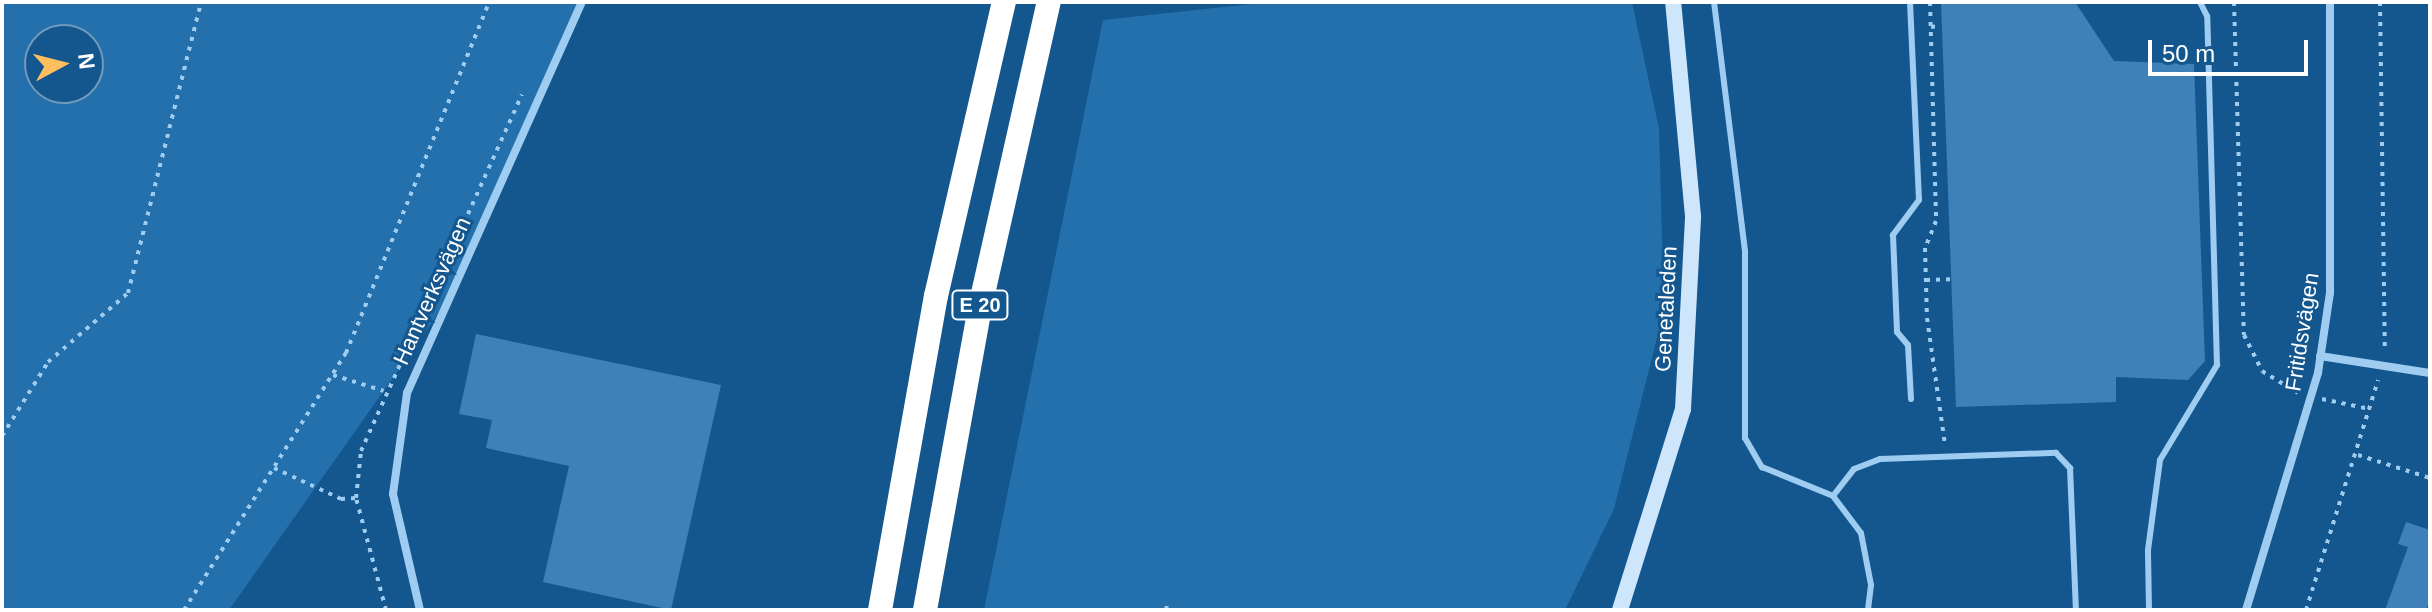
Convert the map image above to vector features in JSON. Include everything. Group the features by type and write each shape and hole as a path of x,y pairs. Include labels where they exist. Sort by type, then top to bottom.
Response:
{"highway":[{"name":"E 20","path":"880,610 936,296 1004,2"},
{"name":"E 20","path":"925,610 980,307 1049,2"}],"main road":[{"name":"Genetaleden","path":"1620,610 1683,409 1693,216 1673,2"}],"street":[{"name":"Hantverksvägen","path":"420,610 393,494 407,393 582,2"},
{"name":"Fritidsvägen","path":"2246,610 2311,396 2330,293 2330,2"},
{"path":"2320,356 2430,373"}],"lane":[{"path":"1714,2 1745,251 1745,438 1762,467 1833,496 1861,533 1871,585 1868,610"},
{"path":"1910,2 1919,200 1893,235 1897,332 1908,345 1911,399"},
{"path":"2149,610 2148,550 2160,460 2217,365 2207,16 2200,2"},
{"path":"1833,496 1854,469 1880,459 2056,453 2070,468 2076,610"}],"path":[{"path":"2,436 48,362 128,293 201,2"},
{"path":"184,610 333,375 489,2"},
{"path":"1930,2 1936,221 1925,248 1926,280 1946,456"},
{"path":"2234,2 2244,335 2262,371 2284,390 2370,409"},
{"path":"2306,610 2358,455 2388,340 2380,2"},
{"path":"1931,27 1941,26"},
{"path":"1926,280 1951,279"},
{"path":"333,375 384,391"},
{"path":"2358,455 2430,478"},
{"path":"274,468 341,499 356,498"}],"shaded area":[{"path":"2,2 582,2 445,304 229,610 2,610"},
{"path":"1270,2 1632,2 1659,129 1664,310 1614,509 1565,610 984,610 1103,20"}],"building":[{"path":"1941,2 2075,2 2114,61 2194,64 2205,361 2188,380 2116,377 2116,402 1956,407"},
{"path":"476,334 721,385 671,610 543,582 569,466 486,448 492,420 459,414"},
{"path":"2406,522 2430,530 2430,599 2426,610 2385,610 2408,547 2398,544"}]}
